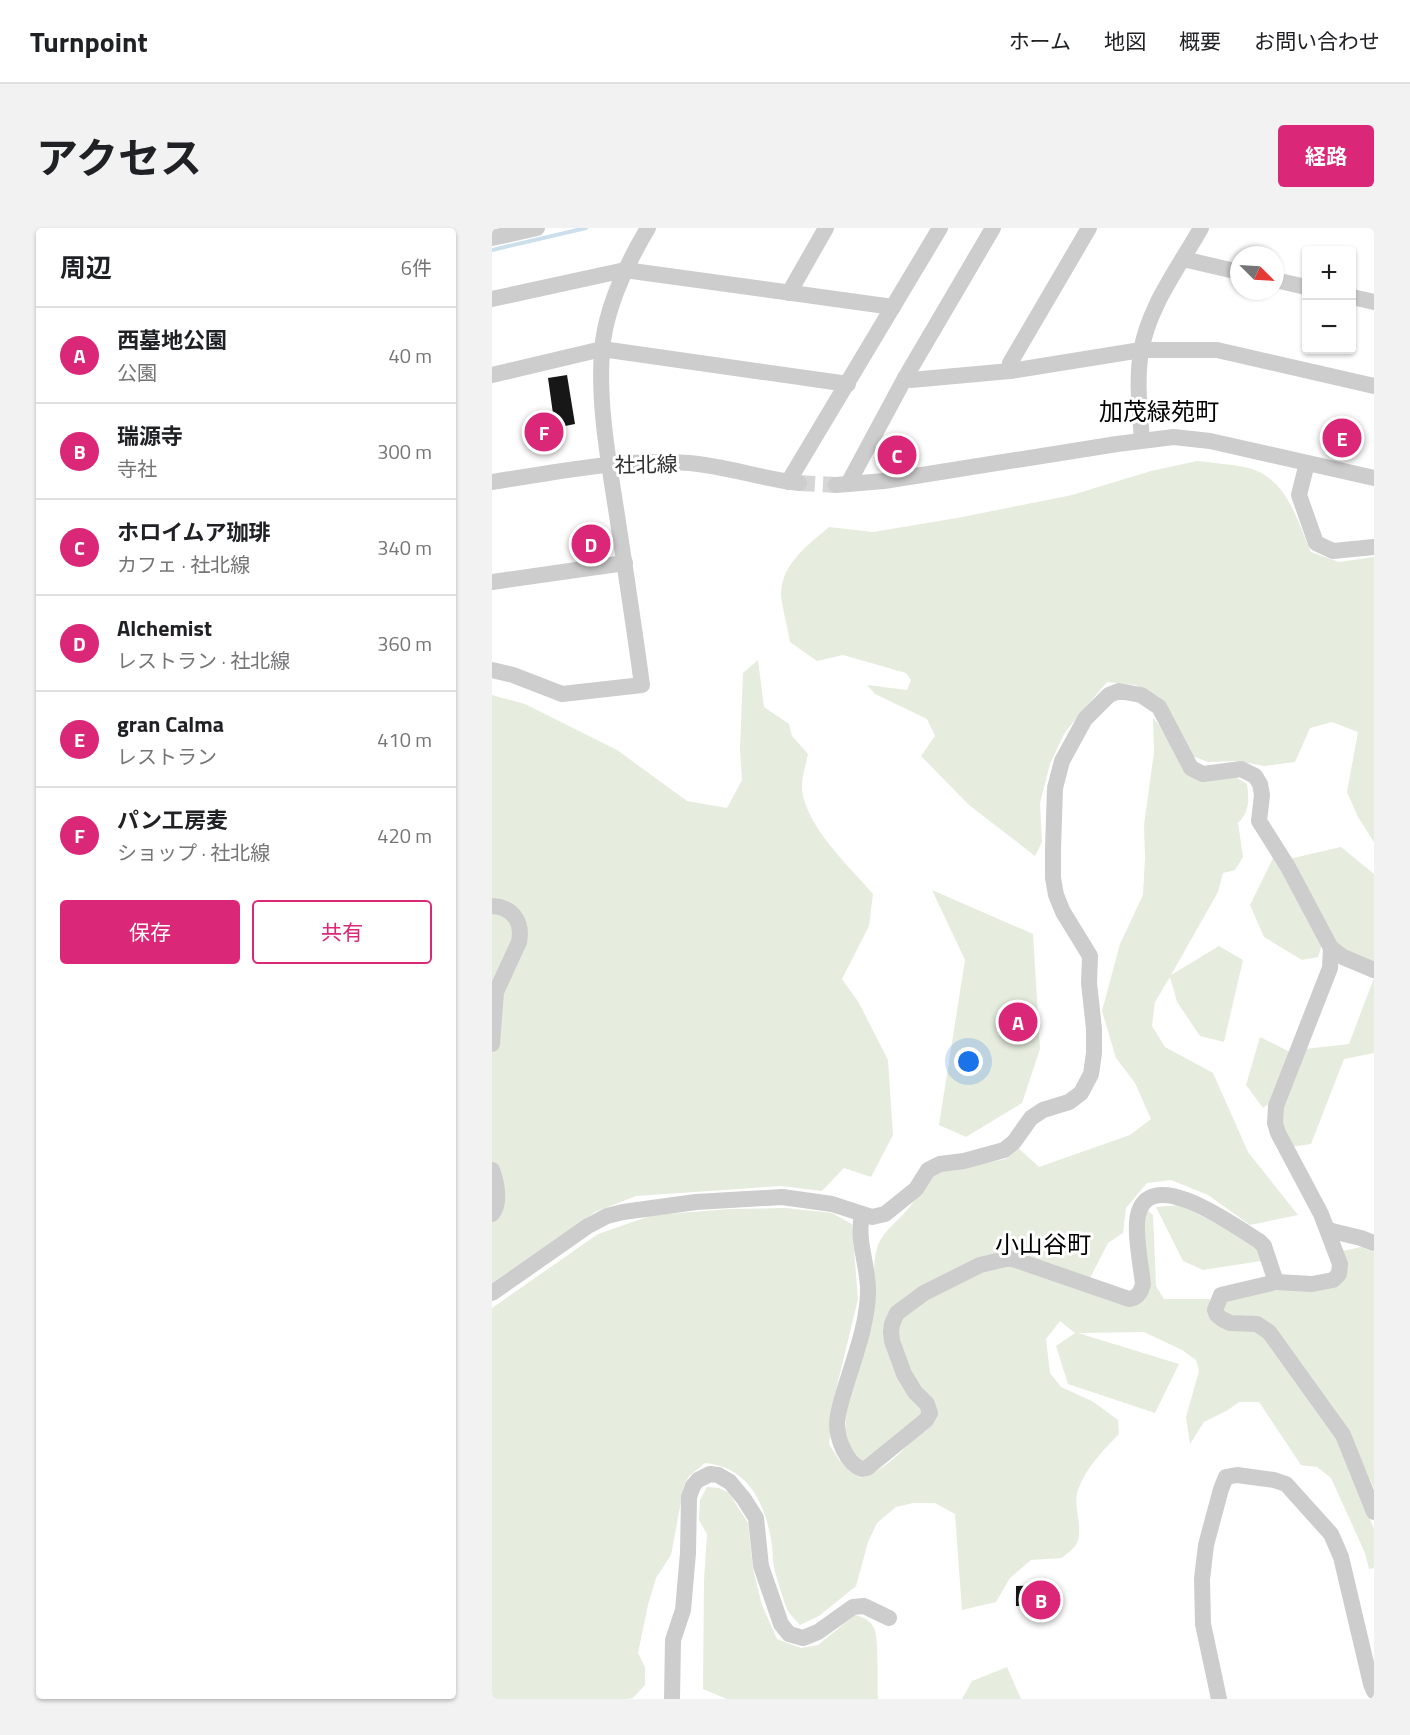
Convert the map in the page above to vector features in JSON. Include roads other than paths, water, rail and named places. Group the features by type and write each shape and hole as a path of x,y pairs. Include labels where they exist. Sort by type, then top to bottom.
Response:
{"street":[{"path":"500,234 537,228"},
{"path":"492,670 513,675 562,694 642,685 601,395 602,349 615,296 625,270 648,228"},
{"path":"789,292 826,228"},
{"path":"492,375 602,349 848,384 940,228"},
{"path":"993,228 842,485 884,481 1142,440 1174,437 1210,441 1374,478"},
{"path":"1010,371 1010,363 1089,228"},
{"path":"1142,440 1138,380 1141,350 1151,318 1201,228"},
{"path":"1183,259 1230,270"},
{"path":"492,299 625,270 893,307"},
{"path":"1284,282 1302,286"},
{"path":"1356,298 1374,302"},
{"path":"905,378 911,380 1010,371 1141,350 1217,350 1374,386"},
{"name":"社北線","path":"492,482 642,461 692,463 793,482 848,384"},
{"path":"1307,463 1299,495 1316,543 1333,550 1374,547"},
{"path":"492,582 625,563"},
{"path":"492,1293 588,1226 607,1216 623,1212 696,1202 782,1197 832,1204 872,1217 885,1214 916,1189 928,1170 940,1164 964,1161 1004,1150 1014,1142 1031,1118 1043,1110 1069,1102 1081,1093 1092,1074 1094,1029 1089,983 1090,956 1063,912 1056,895 1053,878 1055,788 1062,761 1085,719 1109,695 1119,691 1133,692 1159,707 1191,768 1203,774 1241,769 1255,776 1260,784 1262,795 1259,821 1288,867 1330,948 1330,968 1276,1106 1275,1123 1328,1230 1341,1264 1339,1274 1333,1280 1312,1284 1275,1282 1221,1295 1215,1305 1217,1315 1230,1323 1257,1324 1269,1332 1344,1435 1374,1512"},
{"path":"492,906 508,910 516,917 521,933 496,992 492,1044"},
{"path":"1330,948 1374,970"},
{"path":"492,1170 498,1192 496,1208 492,1214"},
{"path":"862,1215 861,1232 868,1292 866,1315 842,1397 837,1424 840,1443 852,1463 862,1469 867,1468 926,1420 930,1413 927,1404 915,1392 904,1374 891,1332 894,1318 897,1313 924,1293 980,1265 1010,1258 1129,1299 1133,1298 1139,1294 1143,1284 1138,1214 1144,1202 1150,1197 1166,1194 1176,1195 1192,1202 1259,1241 1264,1246 1275,1282"},
{"path":"1328,1230 1374,1243"},
{"path":"672,1699 673,1640 682,1610 688,1553 689,1497 698,1480 710,1474 718,1475 730,1482 756,1518 761,1566 781,1624 789,1634 803,1638 818,1632 853,1607 864,1606 889,1618"},
{"path":"1219,1699 1203,1624 1203,1562 1221,1489 1226,1477 1237,1475 1286,1484 1331,1534 1341,1557 1374,1691"}],"waterway":[{"path":"492,250 586,228"}],"tunnel":[{"path":"799,483 836,485"}],"place":[{"name":"パン工房麦","path":"544,432"},
{"name":"gran Calma","path":"1342,438"},
{"name":"ホロイムア珈琲","path":"897,455"},
{"name":"Alchemist","path":"591,544"},
{"name":"西墓地公園","path":"1018,1022"},
{"name":"瑞源寺","path":"1041,1600"}],"district":[{"name":"加茂緑苑町","path":"1159,411"},
{"name":"小山谷町","path":"1043,1244"}]}
